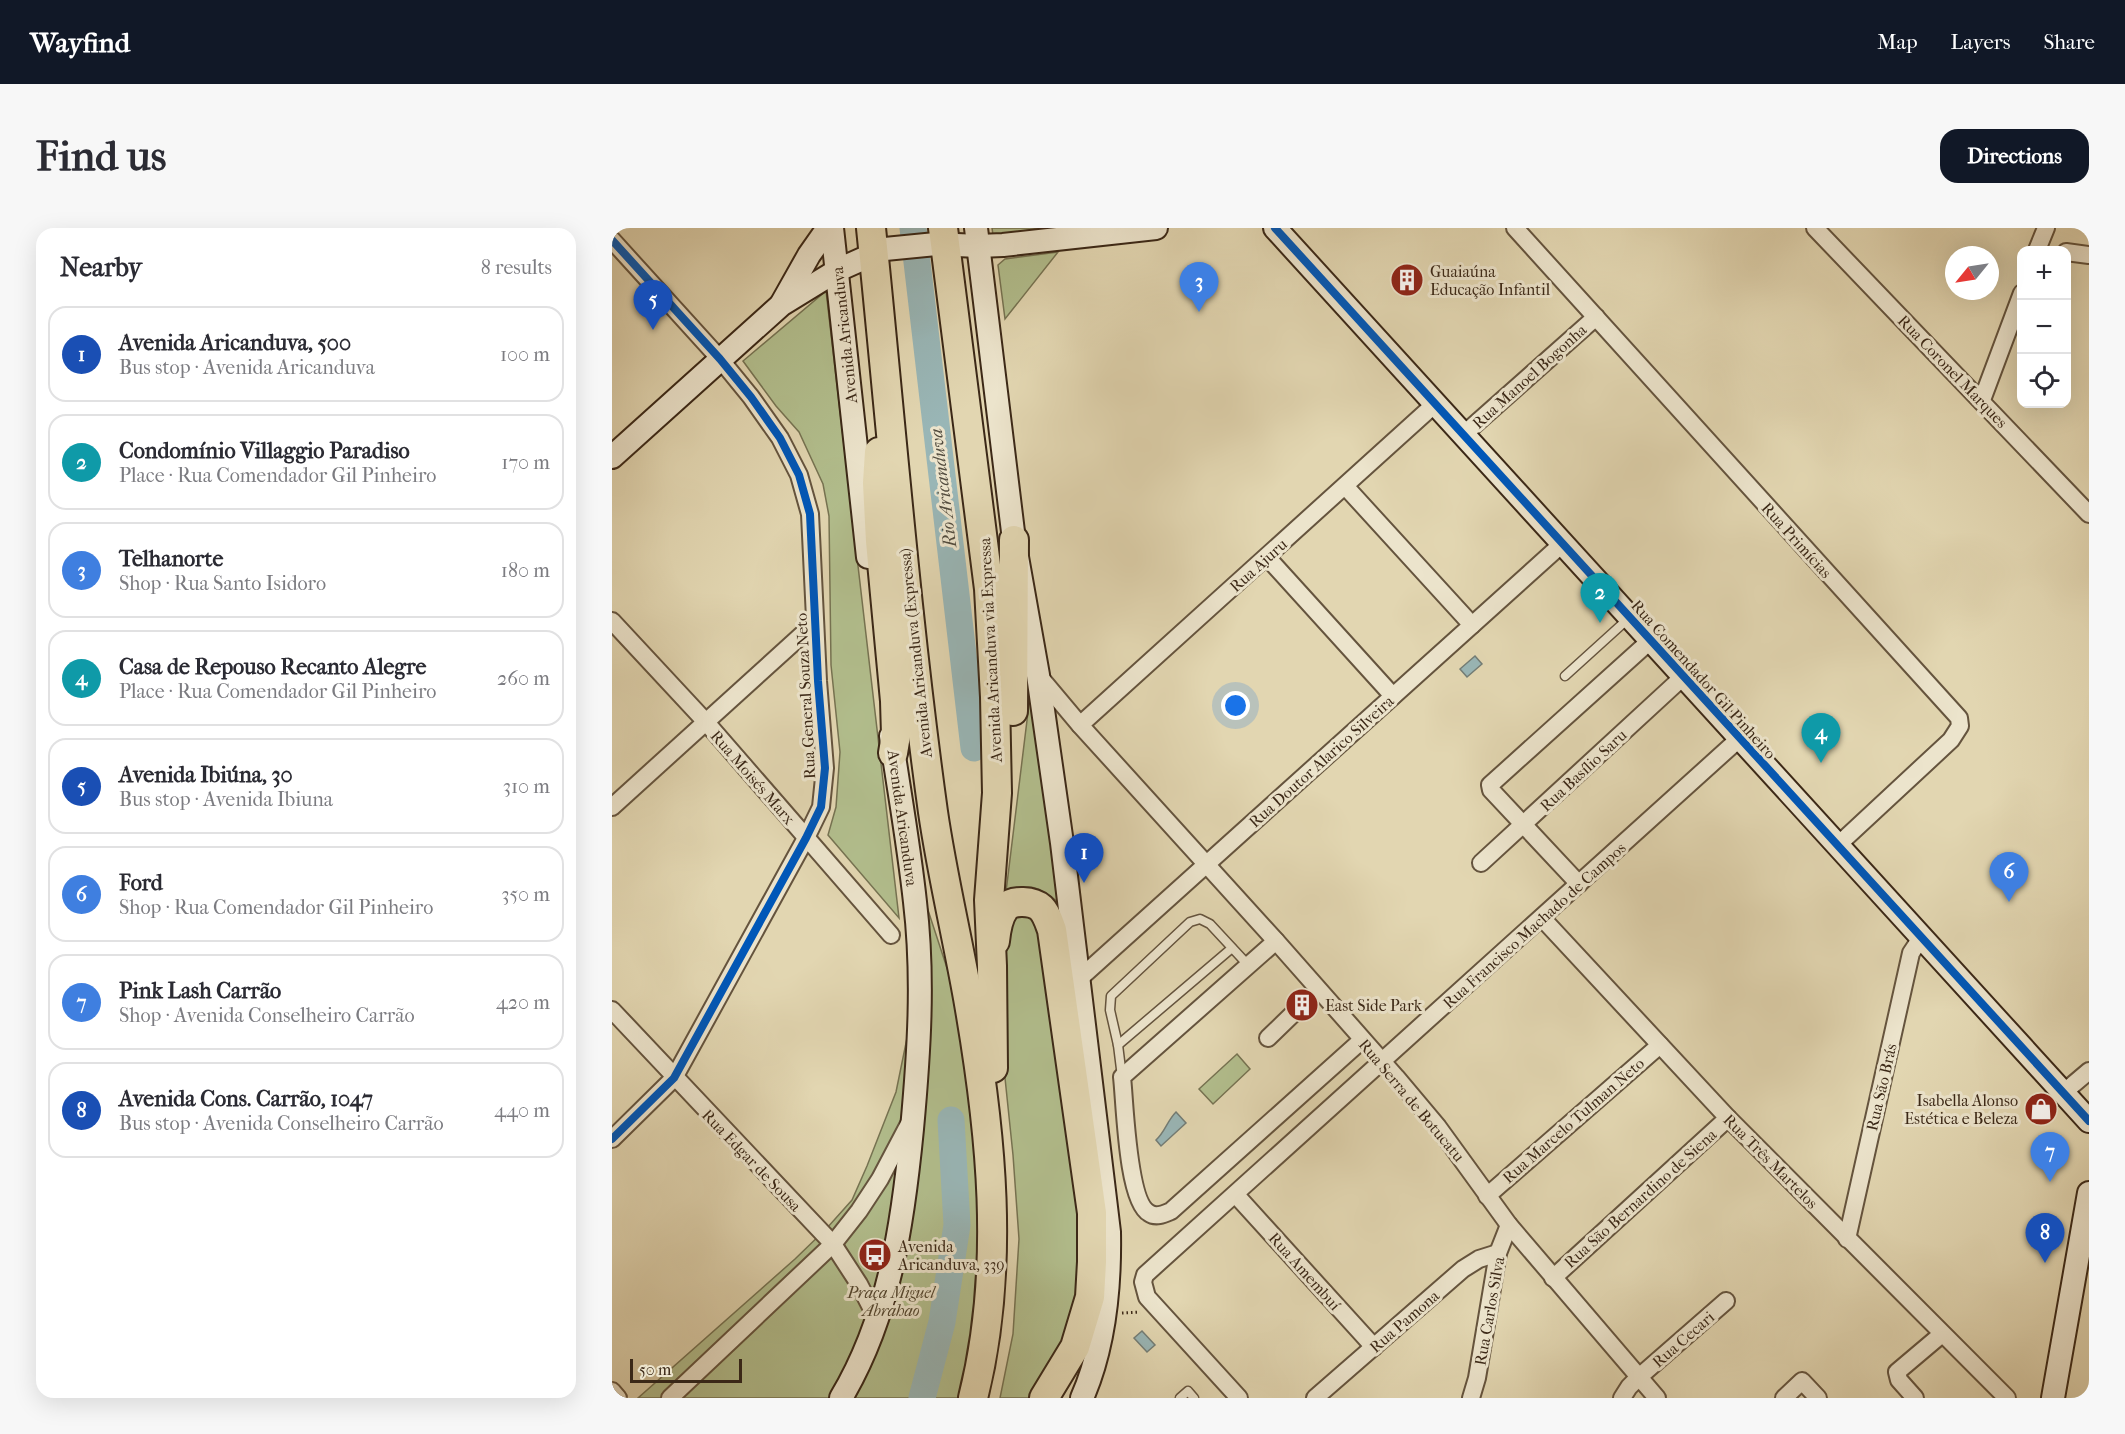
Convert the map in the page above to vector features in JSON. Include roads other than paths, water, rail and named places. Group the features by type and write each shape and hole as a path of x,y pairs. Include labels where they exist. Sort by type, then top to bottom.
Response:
{"highway":[{"name":"Avenida Aricanduva via Expressa","path":"941,239 983,530 989,589 997,781 989,900 992,966 987,1074"},
{"name":"Avenida Aricanduva (Expressa)","path":"877,243 889,406 933,810 987,1074"},
{"path":"889,406 878,456 877,483 895,701 896,735 893,753"},
{"path":"994,849 1009,784 1013,739 1014,540"},
{"path":"992,966 996,930 1005,909 1013,902 1025,902 1039,906 1047,916 1052,930 1092,1213 1090,1297 1075,1347 1044,1398"},
{"path":"973,1398 982,1362 994,1229 987,1074"},
{"path":"987,1074 1002,1147 1006,1229 1000,1337 987,1398"}],"main road":[{"name":"Avenida Aricanduva","path":"830,228 838,270 875,624 915,903 921,987 920,1041 905,1201 894,1263 877,1319 855,1374 841,1398"},
{"path":"782,305 814,248 830,228"},
{"path":"612,457 782,305 877,243 1156,228"},
{"name":"Rua Comendador Gil Pinheiro","path":"1275,228 2089,1121"},
{"path":"977,237 1014,540 1038,675 1079,979 1109,1232 1110,1267 1106,1298 1087,1392"},
{"path":"2053,1398 2089,1192"}],"street":[{"name":"Rua Primícias","path":"1515,228 1959,718 1960,726 1957,734 1838,845"},
{"name":"Rua Coronel Marques","path":"1815,228 2089,514"},
{"path":"2039,246 2046,228"},
{"name":"Rua General Souza Neto","path":"612,240 720,359 751,397 780,438 799,475 810,514 825,768 821,807 806,838 674,1078 612,1139"},
{"path":"2071,253 2089,255"},
{"path":"1982,400 2019,300"},
{"name":"Rua Manoel Bogonha","path":"1463,435 1596,317"},
{"name":"Rua Ajuru","path":"1080,725 1435,404"},
{"path":"1345,486 1472,625"},
{"name":"Rua Doutor Alarico Silveira","path":"1079,979 1562,544"},
{"path":"1267,557 1393,696"},
{"name":"Rua Moisés Marx","path":"612,621 705,721 891,935"},
{"path":"612,807 815,623"},
{"path":"1579,884 1491,790 1490,786 1651,640"},
{"name":"Rua Serra de Botucatu","path":"1038,675 1080,725 1276,941 1438,1127 1509,1225 1657,1398"},
{"name":"Rua Basílio Saru","path":"1481,863 1684,676"},
{"name":"Rua Francisco Machado de Campos","path":"1239,1398 1147,1297 1143,1282 1145,1275 1740,738"},
{"name":"Rua Três Martelos","path":"1542,918 1728,1118 2007,1398"},
{"name":"Rua São Brás","path":"1847,1239 1911,953 1921,938"},
{"path":"1276,941 1122,1077 1130,1170 1141,1206 1149,1214 1161,1216 1171,1211 1362,1040"},
{"path":"1268,1038 1319,990"},
{"name":"Rua Edgar de Sousa","path":"612,1010 833,1244 859,1284 877,1319"},
{"name":"Rua Marcelo Tulman Neto","path":"1486,1196 1660,1045"},
{"path":"2063,1094 2089,1071"},
{"path":"670,1398 833,1244 880,1179 913,1116"},
{"name":"Rua São Bernardino de Siena","path":"1553,1278 1728,1118"},
{"name":"Rua Amembuí","path":"1236,1195 1374,1347"},
{"name":"Rua Carlos Silva","path":"1471,1398 1477,1378 1498,1253 1509,1225"},
{"name":"Rua Pamona","path":"1315,1398 1463,1269 1479,1259 1498,1253"},
{"name":"Rua Cecari","path":"1622,1398 1629,1387 1726,1301"},
{"path":"1916,1398 1899,1380 1897,1372 1942,1334"},
{"path":"1784,1398 1802,1381 1818,1398"},
{"path":"612,1391 618,1398"}],"lane":[{"path":"1565,676 1630,617"},
{"path":"1122,1077 1110,1010 1111,996 1190,922 1200,919 1210,924 1249,966"},
{"path":"1118,1045 1232,948"},
{"path":"1180,1398 1188,1391 1194,1398"}],"water":[{"path":"1475,656 1482,664 1467,677 1460,669"},
{"path":"1176,1112 1186,1123 1161,1146 1156,1140"},
{"path":"1142,1331 1155,1345 1147,1352 1134,1338"}],"waterway":[{"name":"Rio Aricanduva","path":"913,228 974,748"},
{"name":"Rio Aricanduva","path":"922,1398 942,1322 957,1225 951,1120"}],"place":[{"name":"Guaiaúna Educação Infantil","path":"1407,280"},
{"name":"Telhanorte","path":"1199,312"},
{"name":"Avenida Ibiúna, 30","path":"653,330"},
{"name":"Condomínio Villaggio Paradiso","path":"1600,623"},
{"name":"Casa de Repouso Recanto Alegre","path":"1821,763"},
{"name":"Avenida Aricanduva, 500","path":"1084,883"},
{"name":"Ford","path":"2009,902"},
{"name":"East Side Park","path":"1302,1005"},
{"name":"Isabella Alonso Estética e Beleza","path":"2041,1109"},
{"name":"Pink Lash Carrão","path":"2050,1182"},
{"name":"Avenida Aricanduva, 339","path":"875,1255"},
{"name":"Avenida Cons. Carrão, 1047","path":"2045,1263"}],"park label":[{"name":"Praça Miguel Abrahao","path":"891,1301"}]}
